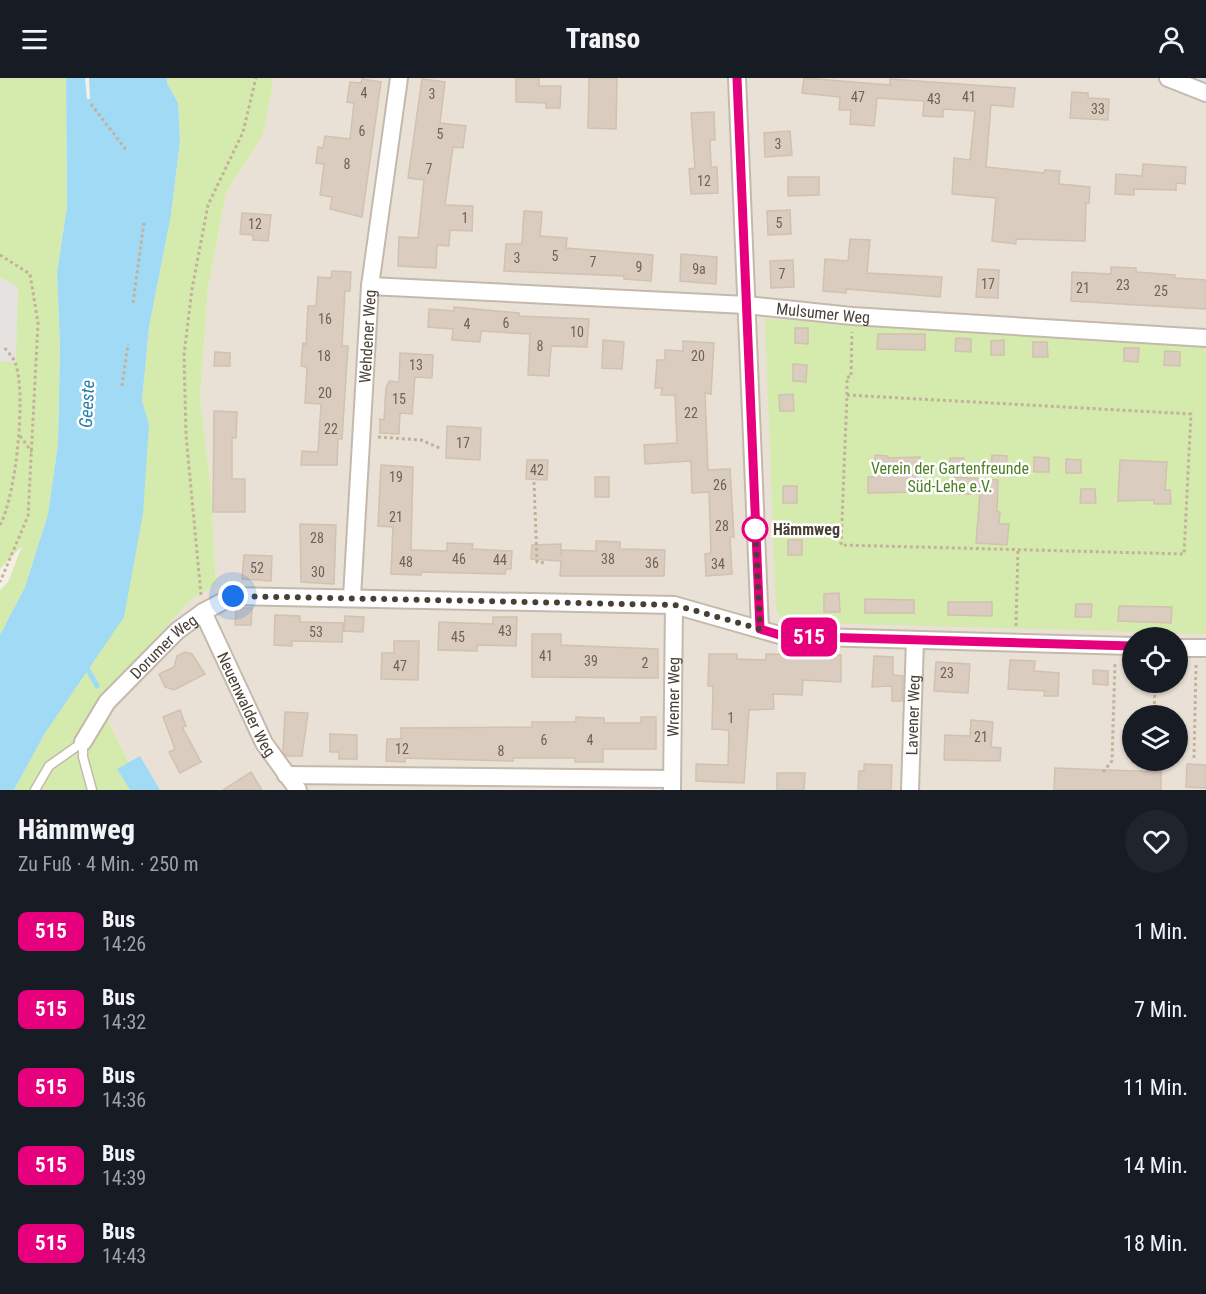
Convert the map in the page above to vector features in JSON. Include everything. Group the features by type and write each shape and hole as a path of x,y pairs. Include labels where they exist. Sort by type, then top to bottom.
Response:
{"street":[{"name":"Wehdener Weg","path":"352,597 369,286 399,78"},
{"path":"736,78 760,629"},
{"path":"1168,78 1206,93"},
{"name":"Mulsumer Weg","path":"369,286 746,305 852,316 1206,338"},
{"name":"Dorumer Weg","path":"83,742 106,702 177,632 203,612 233,596 675,605 783,636 1122,646"},
{"name":"Wremer Weg","path":"672,784 675,605"},
{"name":"Neuenwalder Weg","path":"203,612 264,743 298,790"},
{"name":"Lavener Weg","path":"910,790 915,640"},
{"path":"286,775 672,784"}],"lane":[{"path":"35,790 49,766 83,742"},
{"path":"83,742 83,757 92,790"}],"path":[{"path":"203,612 186,435 184,355 192,290 208,205 243,132 256,78"},
{"path":"91,104 127,151"},
{"path":"134,303 144,222"},
{"path":"0,255 30,274 38,323 28,516 0,582"},
{"path":"847,395 1191,414 1184,554 841,545 847,395 848,377 851,377 852,316"},
{"path":"122,386 128,344"},
{"path":"0,525 7,512 19,434 16,363 3,346"},
{"path":"377,429 378,438 421,440 442,449"},
{"path":"19,434 32,453"},
{"path":"534,482 537,562 546,563"},
{"path":"1016,643 1018,548"},
{"path":"1103,772 1112,761 1115,646"},
{"path":"1194,758 1201,648"}],"shaded area":[{"path":"274,78 1206,78 1206,790 160,790 140,757 129,763 98,701 191,600 216,584 211,488 200,397 208,289 226,193 263,135"},
{"path":"0,277 18,287 16,363 0,361"}],"green space":[{"path":"0,78 66,78 67,207 57,272 60,348 58,444 48,514 25,587 0,635 0,590 8,582 22,546 0,569"},
{"path":"167,78 274,78 263,135 226,193 208,289 200,397 211,488 216,584 191,600 98,701 129,763 117,769 130,790 14,790 45,733 149,424 142,401 149,327 171,215 180,141 178,103 167,83"},
{"name":"Verein der Gartenfreunde Süd-Lehe e.V.","path":"765,319 1206,341 1206,634 1188,633 1188,627 1122,627 1122,632 786,622 779,616 776,609"}],"water":[{"name":"Geeste","path":"66,78 85,78 87,99 90,99 89,78 167,78 167,83 178,103 180,141 171,215 149,327 142,401 149,424 143,514 124,617 45,733 14,790 0,790 0,635 25,587 48,514 58,444 60,348 57,272 67,207"},
{"path":"140,756 160,790 130,790 117,769"}],"building":[{"path":"516,78 539,78 539,86 561,86 560,108 546,108 546,103 516,102"},
{"path":"589,78 617,78 616,129 588,128"},
{"path":"804,78 890,85 890,79 1015,88 1013,107 991,105 986,167 1044,173 1045,170 1060,171 1059,184 1090,187 1089,203 1086,203 1085,241 1016,239 1016,244 992,241 996,198 952,194 954,158 970,160 975,111 943,109 943,117 923,116 924,101 877,98 874,126 850,124 851,110 839,110 840,97 802,93"},
{"path":"362,79 381,82 362,217 330,209 332,197 320,195 324,164 316,163 318,147 323,148 325,136 350,139 354,103 347,102 350,82 361,83"},
{"path":"422,79 445,82 440,123 466,126 463,148 453,147 445,205 473,206 472,231 450,230 449,246 437,245 436,268 398,266 399,237 418,238 424,180 408,178"},
{"path":"1072,92 1088,93 1088,98 1109,99 1108,120 1070,118"},
{"path":"714,112 715,140 710,140 711,167 717,167 718,193 691,194 689,169 695,168 691,113"},
{"path":"790,131 792,155 765,157 764,133"},
{"path":"1143,164 1186,167 1185,184 1176,183 1176,190 1134,189 1134,195 1115,194 1116,174 1142,176"},
{"path":"788,177 819,177 819,195 788,196"},
{"path":"790,210 791,234 768,235 767,211"},
{"path":"524,211 542,212 540,236 567,238 566,248 653,255 651,281 624,279 624,276 504,271 506,244 522,244"},
{"path":"242,213 271,215 268,241 253,240 253,235 240,234"},
{"path":"850,239 870,240 867,273 942,277 940,297 846,289 846,293 823,291 825,259 848,261"},
{"path":"681,254 717,257 716,284 680,281"},
{"path":"793,260 794,287 771,288 770,261"},
{"path":"1111,267 1136,268 1136,272 1206,280 1206,309 1071,301 1072,272 1111,274"},
{"path":"978,269 999,270 998,298 976,297"},
{"path":"332,271 351,272 350,291 345,291 342,346 348,346 342,439 338,439 337,465 301,465 302,451 318,452 321,404 305,403 307,367 301,366 303,343 306,344 308,306 316,306 318,277 331,278"},
{"path":"454,307 519,313 519,316 589,319 587,347 551,346 549,376 528,375 530,334 481,331 480,342 452,340 453,329 428,327 429,309 454,311"},
{"path":"795,328 808,328 808,344 795,343"},
{"path":"878,334 925,334 925,350 877,349"},
{"path":"956,338 971,339 971,352 955,351"},
{"path":"603,340 624,342 622,369 602,368"},
{"path":"1004,340 1004,355 991,355 991,341"},
{"path":"683,341 714,343 711,394 705,393 708,470 730,469 734,537 730,537 732,574 706,576 705,554 711,553 709,492 692,493 691,461 645,464 644,445 677,443 675,395 661,395 662,388 655,388 657,360 665,360 665,350 683,351"},
{"path":"1033,342 1047,342 1048,357 1033,357"},
{"path":"1124,348 1139,348 1138,362 1124,361"},
{"path":"1165,351 1180,352 1180,366 1164,365"},
{"path":"215,352 230,353 230,366 214,366"},
{"path":"400,353 433,355 432,378 415,377 412,414 400,413 399,434 380,433 380,419 384,420 386,388 389,381 399,382"},
{"path":"793,364 807,365 806,382 793,381"},
{"path":"793,394 794,411 780,411 779,395"},
{"path":"214,411 237,412 236,438 232,438 232,479 245,479 245,512 213,512"},
{"path":"447,426 481,428 480,460 446,458"},
{"path":"875,455 888,456 888,458 920,457 921,492 868,493 868,477 874,477"},
{"path":"992,455 1007,456 1006,470 991,469"},
{"path":"1034,457 1049,458 1049,472 1034,472"},
{"path":"950,458 964,458 963,471 950,471"},
{"path":"1066,459 1081,460 1081,473 1066,473"},
{"path":"527,460 548,460 547,480 526,479"},
{"path":"1120,460 1167,462 1165,490 1170,490 1171,504 1154,504 1154,500 1118,501"},
{"path":"381,465 413,467 411,550 447,551 447,543 473,544 472,549 512,551 511,569 506,569 505,574 421,572 421,575 391,574 393,527 378,526"},
{"path":"595,477 609,477 609,497 595,497"},
{"path":"954,477 998,480 997,512 1000,512 999,524 1009,524 1007,545 976,543 980,494 954,494"},
{"path":"783,486 797,486 797,503 783,503"},
{"path":"1081,489 1095,489 1096,503 1080,503"},
{"path":"300,524 336,525 334,584 301,582"},
{"path":"788,540 802,540 802,555 788,555"},
{"path":"596,541 620,542 620,549 665,550 664,576 560,576 561,561 531,559 532,545 561,544 561,550 596,551"},
{"path":"244,555 272,556 271,581 242,579"},
{"path":"839,593 840,612 824,612 824,594"},
{"path":"865,599 914,600 914,613 865,613"},
{"path":"948,602 992,602 992,616 948,615"},
{"path":"1076,604 1092,604 1091,617 1075,617"},
{"path":"1119,606 1172,607 1171,623 1118,621"},
{"path":"236,608 252,608 251,625 235,625"},
{"path":"275,615 300,616 300,622 343,623 342,642 292,641 292,646 274,645"},
{"path":"345,616 364,617 363,632 344,631"},
{"path":"493,617 517,617 516,646 477,645 477,651 438,650 439,622 493,624"},
{"path":"532,634 561,634 561,645 658,649 658,678 532,677"},
{"path":"394,641 419,641 418,680 381,679 382,653 394,653"},
{"path":"185,652 192,654 205,674 174,690 165,687 159,674 174,667 177,656"},
{"path":"709,654 737,654 737,659 766,660 766,654 841,655 841,682 803,680 802,695 773,694 774,709 749,710 744,783 696,781 696,764 728,765 728,730 712,729 713,686 708,686"},
{"path":"874,656 893,657 893,675 903,676 902,701 892,701 892,686 872,687"},
{"path":"1010,660 1035,661 1034,671 1059,673 1058,696 1044,696 1045,691 1008,689"},
{"path":"936,662 970,664 968,693 934,691"},
{"path":"1093,670 1108,671 1108,685 1093,684"},
{"path":"180,710 186,726 182,727 201,762 180,773 169,752 175,749 163,717"},
{"path":"285,712 308,713 302,756 286,756 283,752"},
{"path":"576,717 604,718 604,723 641,723 641,717 656,717 656,749 603,749 603,762 575,762 575,758 513,758 513,761 405,758 405,762 386,761 387,739 401,739 401,728 532,727 532,722 576,722"},
{"path":"971,720 993,722 991,747 1001,748 1000,761 944,760 945,735 970,736"},
{"path":"330,734 357,735 357,759 339,759 339,752 330,752"},
{"path":"864,764 892,765 891,790 858,790 859,771 864,771"},
{"path":"1188,764 1206,765 1206,788 1186,787"},
{"path":"1055,768 1161,772 1161,790 1054,790"},
{"path":"251,772 262,790 223,790"},
{"path":"777,773 805,773 804,790 777,790"}],"waterway":[{"path":"85,664 97,686"}],"bus line":[{"name":"515","path":"737,78 760,629 783,636 1122,646"}],"place":[{"name":"Hämmweg","path":"755,529"}],"route":[{"path":"233,596 675,605 760,629 755,521 755,529"}]}
